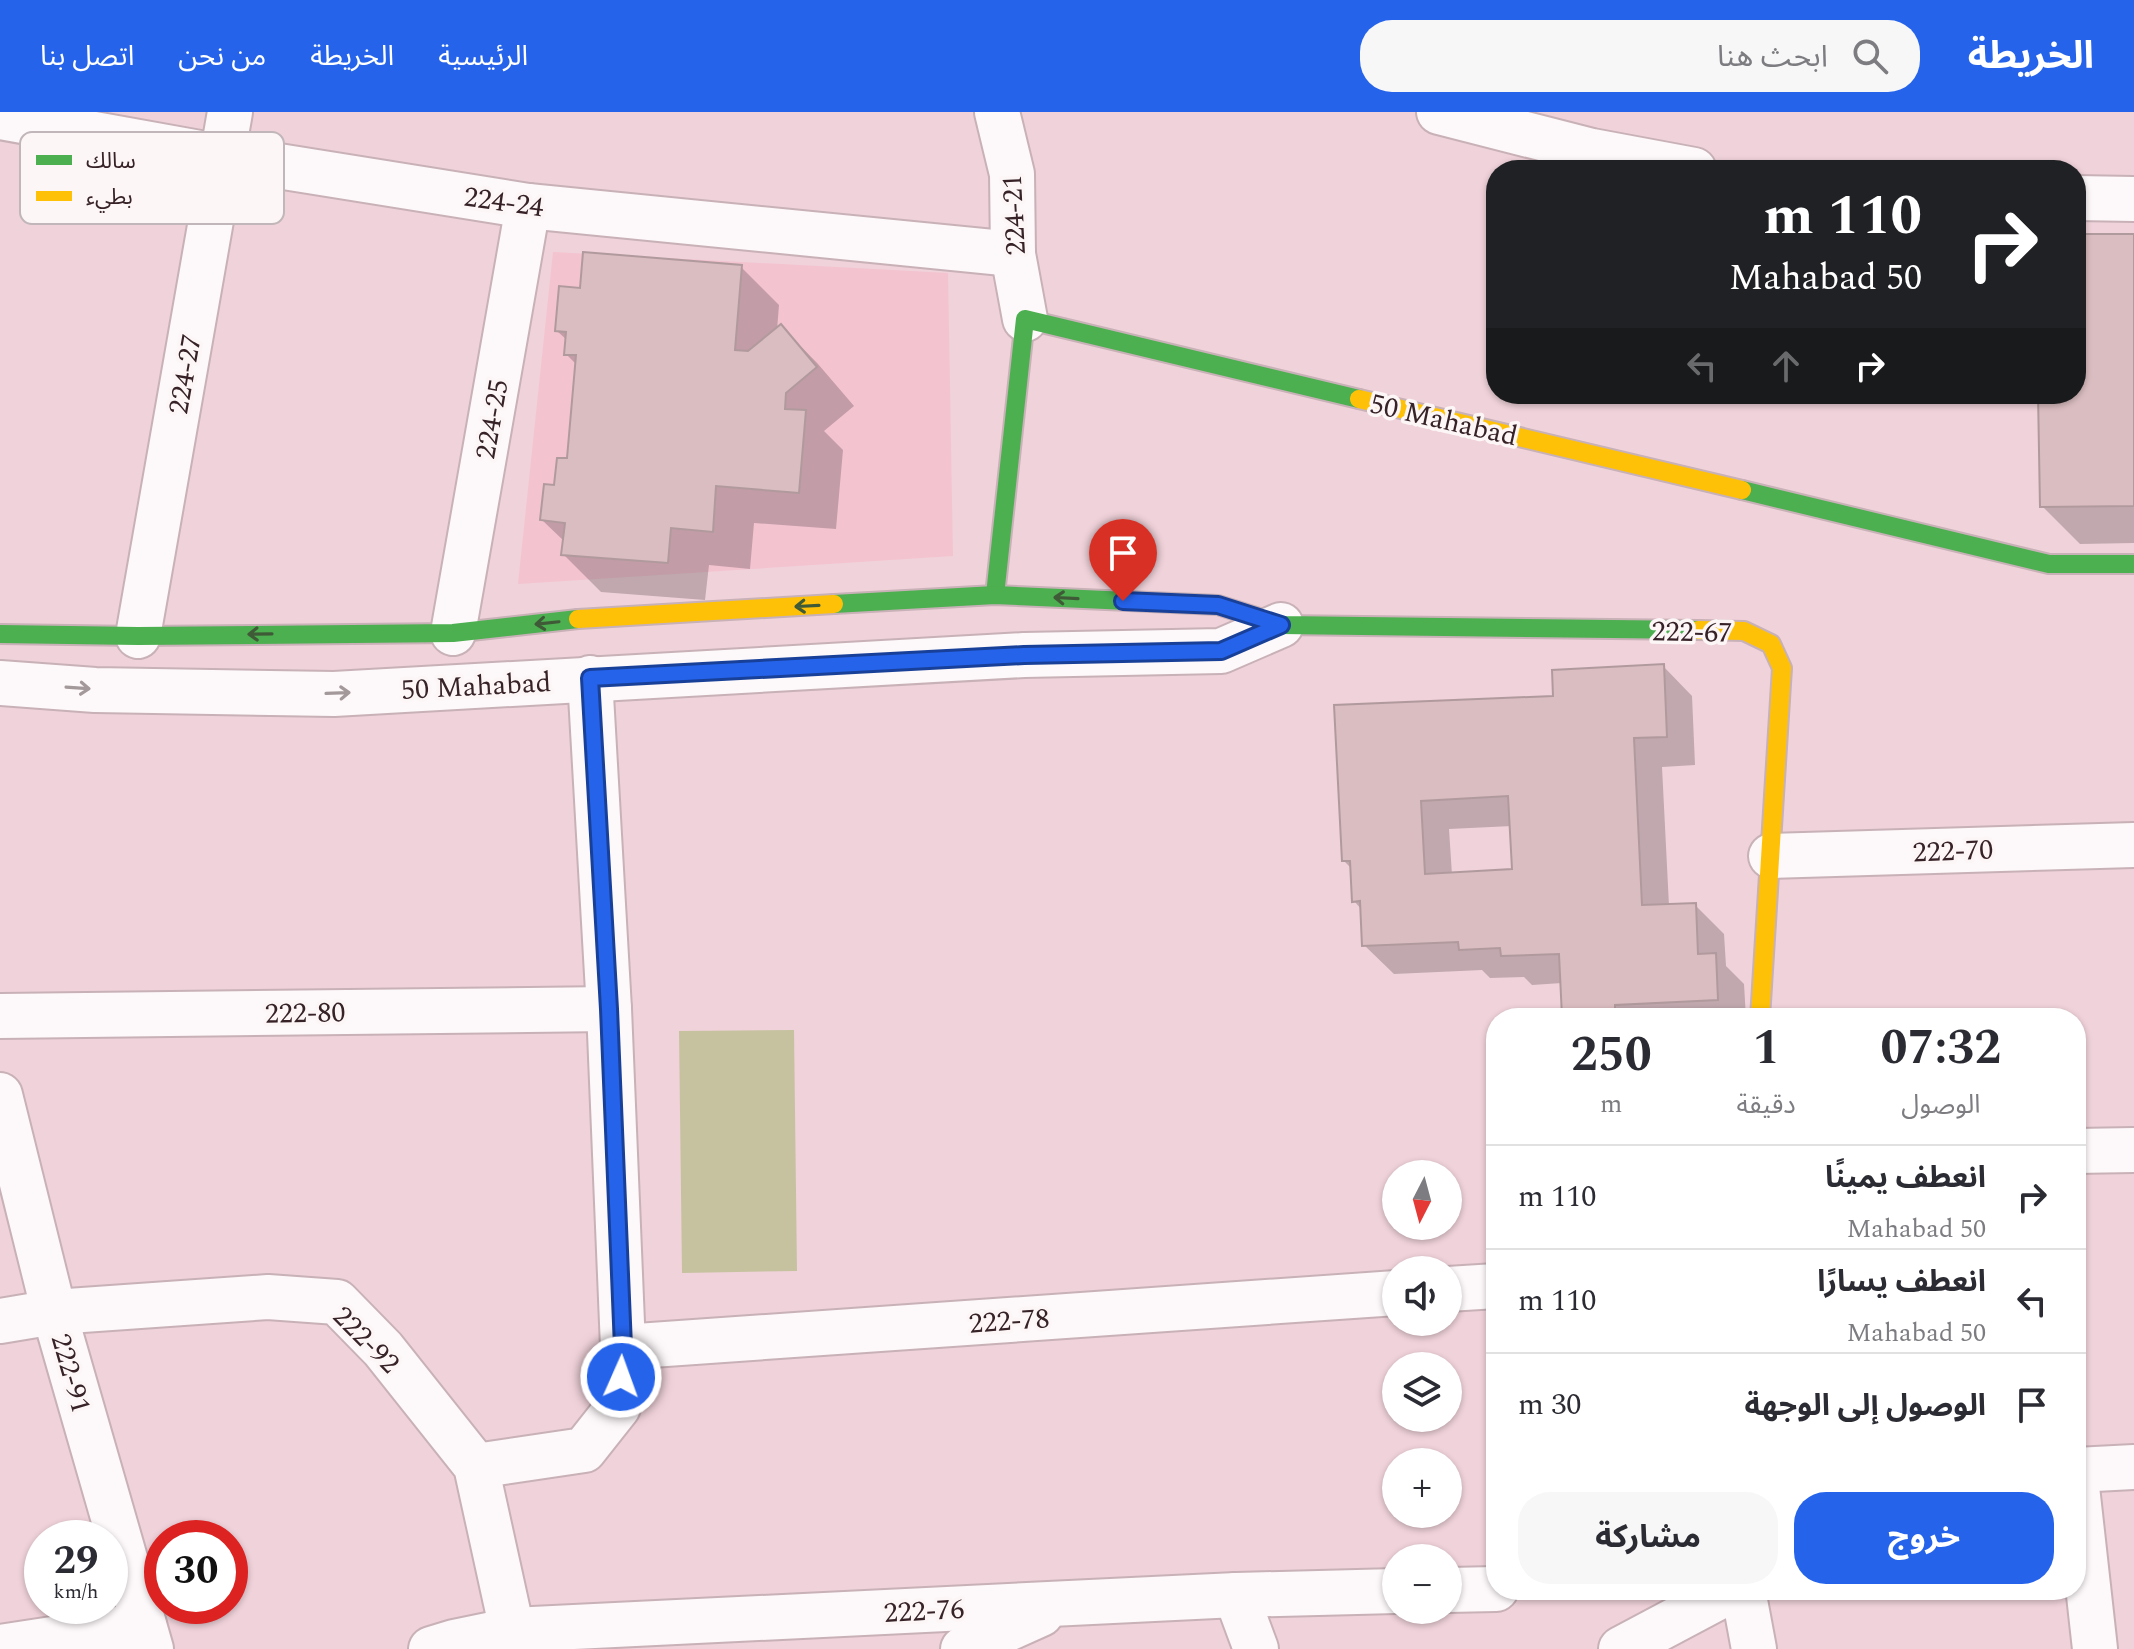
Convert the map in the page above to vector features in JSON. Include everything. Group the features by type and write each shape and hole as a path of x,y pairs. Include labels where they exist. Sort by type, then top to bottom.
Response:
{"street":[{"name":"224-27","path":"226,132 230,112"},
{"name":"224-21","path":"997,112 1012,174 1013,254 1025,319"},
{"path":"1439,112 1592,151 1640,160"},
{"name":"224-24","path":"0,117 83,132"},
{"name":"224-24","path":"284,167 528,206 1013,254"},
{"path":"2086,198 2134,199"},
{"name":"224-25","path":"453,633 528,206"},
{"name":"224-27","path":"138,636 210,224"},
{"path":"995,595 1025,319"},
{"name":"50 Mahabad","path":"1025,319 2049,564 2134,564"},
{"name":"50 Mahabad","path":"0,634 453,633 588,618 995,595 1218,605 1281,625"},
{"name":"50 Mahabad","path":"0,683 95,690 334,694 1024,655 1221,651 1281,625"},
{"name":"222-67","path":"1281,625 1744,631 1771,644 1782,668 1761,1008"},
{"path":"476,1466 584,1450 618,1407 623,1347 609,1009 590,678"},
{"name":"222-70","path":"1771,856 2134,845"},
{"name":"222-80","path":"0,1016 609,1009"},
{"name":"222-91","path":"0,1095 54,1312 148,1637"},
{"path":"2086,1151 2134,1150"},
{"path":"0,1226 54,1312"},
{"path":"1462,1288 1486,1287"},
{"name":"222-78","path":"623,1347 1382,1294"},
{"name":"222-92","path":"0,1321 54,1312 268,1297 337,1302 383,1349 476,1466 512,1630"},
{"path":"2086,1469 2134,1467"},
{"path":"2086,1568 2095,1649"},
{"path":"1462,1590 1486,1589"},
{"name":"222-76","path":"447,1647 512,1630 1236,1595 1382,1591"},
{"path":"1236,1595 1256,1649"},
{"path":"1621,1649 1713,1600"},
{"path":"1745,1600 1754,1649"},
{"path":"963,1649 1064,1603"},
{"path":"0,1647 148,1637"}],"shaded area":[{"path":"553,252 948,273 953,556 518,584"},
{"path":"794,1030 797,1271 682,1273 679,1031"}],"building":[{"path":"2086,234 2134,234 2134,506 2040,507 2038,404 2086,404"},
{"path":"583,252 742,265 735,350 748,351 781,324 817,367 786,393 785,409 806,410 799,493 716,486 713,532 671,528 668,563 561,555 565,523 540,520 544,484 554,485 557,458 567,458 576,355 564,355 566,332 555,331 559,286 580,288"},
{"path":"1664,664 1667,737 1634,738 1642,905 1696,903 1698,954 1716,953 1718,1000 1615,1005 1615,1008 1562,1008 1559,954 1501,956 1500,948 1459,950 1458,942 1362,946 1360,901 1352,902 1350,861 1342,861 1334,705 1553,696 1552,670","holes":["1508,796 1512,869 1425,874 1421,801"]}],"traffic: fast":[{"path":"995,595 1025,319 1359,399"},
{"path":"1742,490 2049,564 2134,564"},
{"path":"834,604 995,595 1218,605 1281,625 1698,630"},
{"path":"0,634 453,633 578,619"}],"traffic: slow":[{"path":"1359,399 1742,490"},
{"path":"578,619 834,604"},
{"path":"1698,630 1744,631 1771,644 1782,668 1761,1008"}],"route":[{"path":"621,1377 623,1347 609,1009 590,678 1024,655 1221,651 1281,625 1218,605 1123,601"}]}
